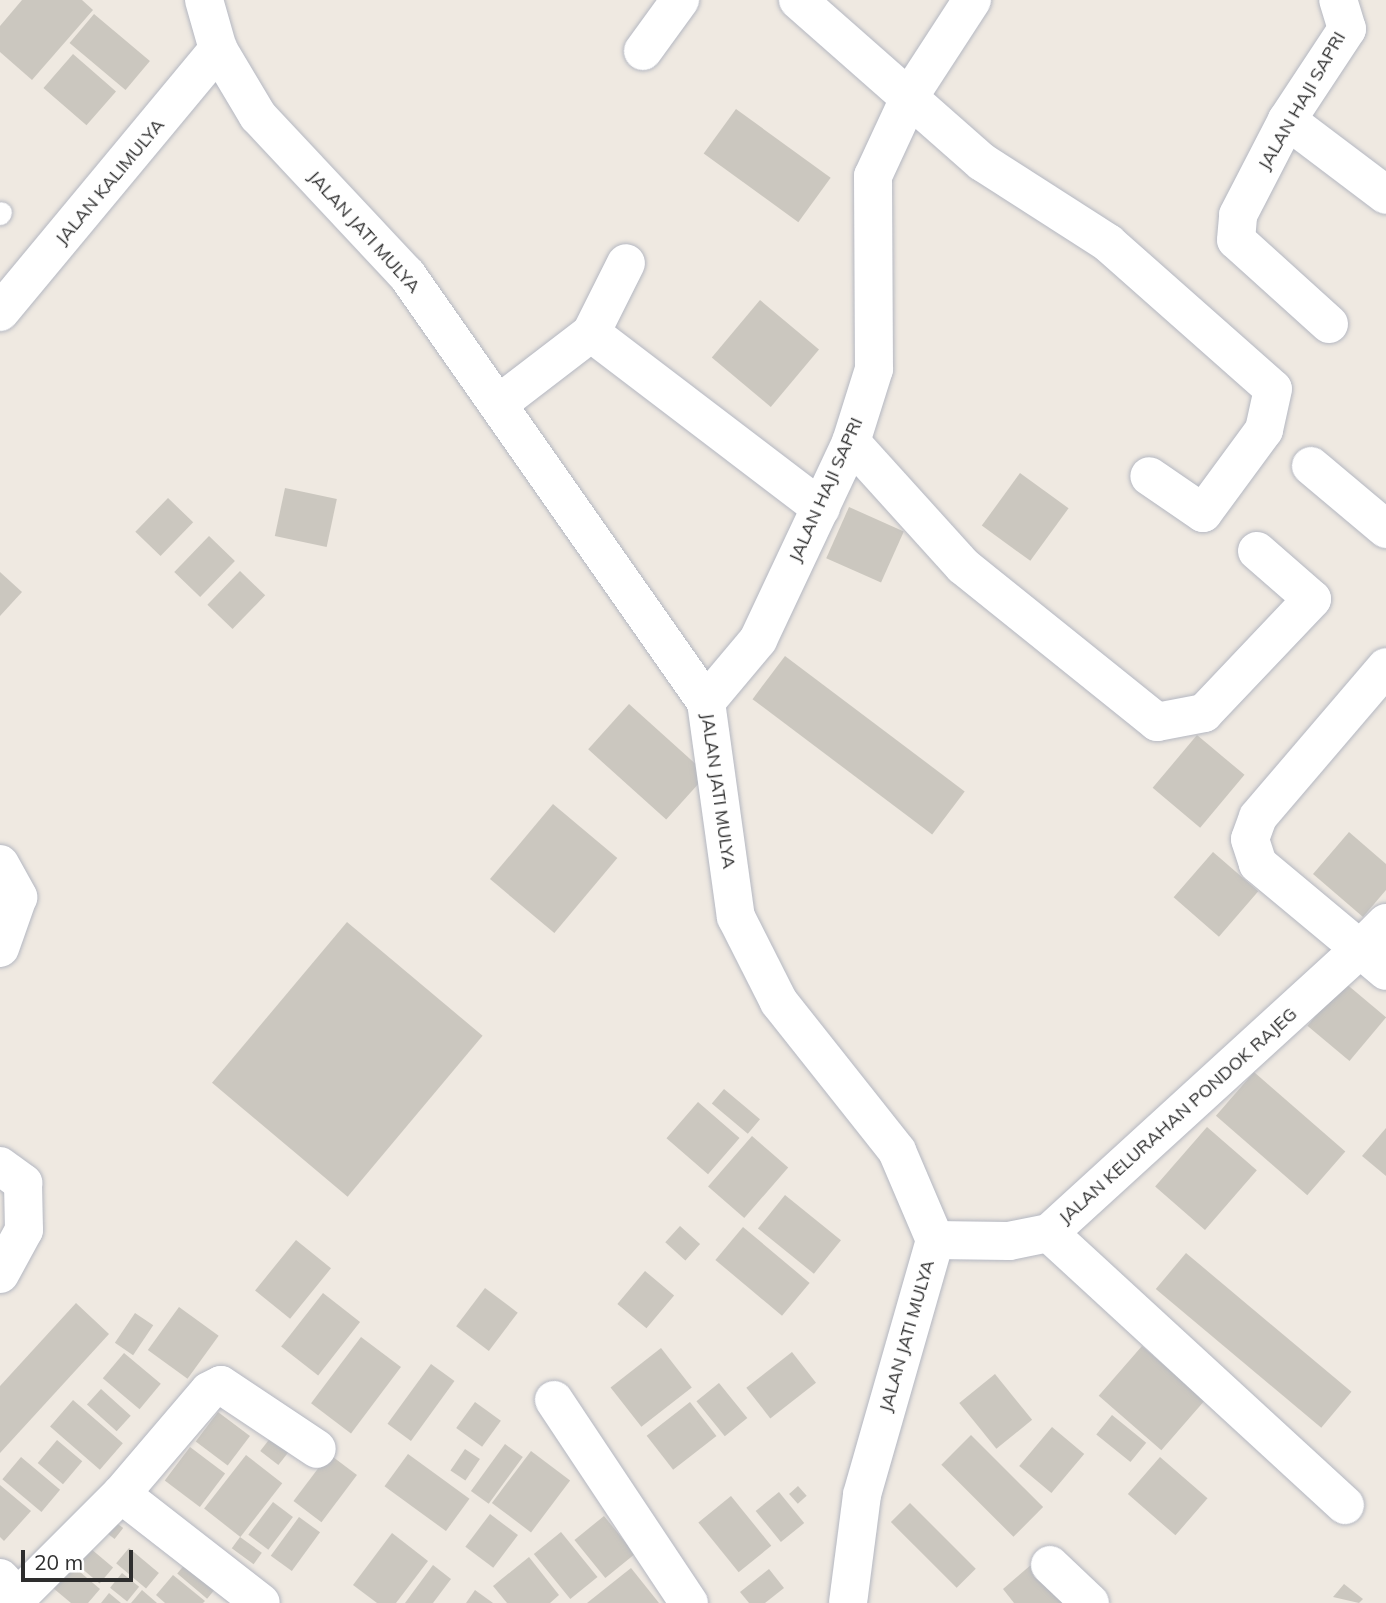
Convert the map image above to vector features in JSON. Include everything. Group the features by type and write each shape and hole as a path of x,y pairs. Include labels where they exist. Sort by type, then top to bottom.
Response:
{"street":[{"name":"JALAN JATI MULYA","path":"204,0 218,49 258,116 407,275 501,402 706,702 736,918 779,1002 897,1151 935,1240 862,1495 848,1603"},
{"path":"643,51 680,0"},
{"path":"798,0 911,94 982,162 1108,243 1273,389 1264,430 1203,513 1150,476"},
{"name":"JALAN HAJI SAPRI","path":"706,702 758,640 851,442 874,369 873,176 911,94 972,0"},
{"name":"JALAN HAJI SAPRI","path":"1329,324 1236,240 1238,215 1287,120 1347,29 1338,0"},
{"name":"JALAN KALIMULYA","path":"0,313 218,49"},
{"path":"1287,120 1386,195"},
{"path":"501,402 591,333 625,263"},
{"path":"591,333 821,508"},
{"path":"851,442 963,566 1157,722 1204,713 1312,599 1256,551"},
{"path":"1311,466 1386,529"},
{"name":"JALAN KELURAHAN PONDOK RAJEG","path":"935,1240 1009,1241 1049,1233 1377,948 1258,864 1250,839 1258,817 1386,667"},
{"path":"0,864 18,897 0,948"},
{"path":"0,1166 23,1183 23,1230 0,1273"},
{"path":"1049,1233 1345,1505"},
{"path":"14,1593 121,1494 209,1391 221,1385 317,1449"},
{"path":"554,1399 689,1603"},
{"path":"121,1494 261,1603"},
{"path":"1050,1565 1090,1603"}],"building":[{"path":"22,0 82,0 93,10 32,80 0,52 0,26"},
{"path":"94,14 150,61 125,90 70,43"},
{"path":"73,54 116,91 86,125 43,88"},
{"path":"736,109 831,178 798,222 704,153"},
{"path":"760,300 819,349 771,407 712,357"},
{"path":"1020,473 1069,508 1030,561 982,526"},
{"path":"285,488 337,499 327,547 275,536"},
{"path":"168,498 193,522 161,556 135,532"},
{"path":"849,507 904,531 881,583 826,558"},
{"path":"209,536 235,561 200,597 174,572"},
{"path":"240,571 265,595 233,629 207,605"},
{"path":"0,572 22,592 0,616"},
{"path":"785,656 965,791 932,835 753,699"},
{"path":"629,704 707,774 666,820 588,749"},
{"path":"1197,735 1244,775 1200,828 1153,788"},
{"path":"553,804 617,858 554,933 490,879"},
{"path":"1349,832 1386,864 1386,890 1363,917 1313,874"},
{"path":"1213,852 1258,891 1219,937 1174,897"},
{"path":"347,922 483,1036 348,1197 212,1083"},
{"path":"1344,982 1386,1017 1349,1061 1307,1026"},
{"path":"1254,1072 1345,1151 1307,1195 1216,1116"},
{"path":"724,1089 760,1119 748,1134 712,1104"},
{"path":"698,1102 740,1138 708,1174 667,1138"},
{"path":"1207,1127 1257,1170 1205,1230 1155,1187"},
{"path":"1386,1128 1386,1176 1362,1156"},
{"path":"752,1136 788,1167 744,1218 708,1187"},
{"path":"785,1195 841,1240 814,1274 758,1228"},
{"path":"680,1226 700,1244 685,1260 665,1242"},
{"path":"743,1227 810,1283 782,1316 715,1260"},
{"path":"296,1240 331,1268 290,1319 255,1291"},
{"path":"1186,1253 1351,1392 1321,1428 1156,1289"},
{"path":"645,1271 674,1295 646,1328 617,1304"},
{"path":"485,1288 518,1313 489,1351 456,1326"},
{"path":"323,1293 360,1322 318,1376 281,1347"},
{"path":"76,1303 109,1334 0,1453 0,1386"},
{"path":"179,1307 219,1336 187,1379 148,1350"},
{"path":"135,1313 153,1325 133,1355 115,1343"},
{"path":"361,1337 401,1367 351,1433 311,1403"},
{"path":"1142,1346 1205,1400 1161,1450 1099,1396"},
{"path":"661,1348 692,1387 641,1427 611,1387"},
{"path":"792,1352 816,1383 770,1418 746,1388"},
{"path":"124,1353 161,1384 140,1409 103,1378"},
{"path":"431,1364 454,1381 411,1441 388,1424"},
{"path":"995,1374 1032,1420 996,1449 959,1403"},
{"path":"719,1383 747,1418 725,1436 696,1401"},
{"path":"101,1389 131,1416 117,1431 87,1405"},
{"path":"73,1400 123,1443 100,1470 50,1426"},
{"path":"475,1402 501,1421 482,1447 456,1428"},
{"path":"690,1402 716,1436 673,1470 647,1436"},
{"path":"218,1412 250,1436 228,1466 196,1442"},
{"path":"1112,1415 1146,1443 1130,1462 1096,1434"},
{"path":"1052,1427 1084,1454 1051,1493 1019,1466"},
{"path":"275,1432 293,1446 278,1465 260,1451"},
{"path":"971,1435 1043,1507 1013,1537 941,1465"},
{"path":"57,1440 82,1461 63,1484 38,1463"},
{"path":"505,1444 523,1457 489,1504 471,1491"},
{"path":"190,1447 225,1473 200,1507 165,1481"},
{"path":"465,1449 480,1459 465,1481 450,1471"},
{"path":"531,1451 570,1480 531,1532 492,1503"},
{"path":"329,1454 357,1475 321,1522 293,1501"},
{"path":"408,1454 469,1499 446,1531 384,1486"},
{"path":"246,1455 282,1483 240,1537 204,1509"},
{"path":"21,1457 60,1490 41,1512 2,1479"},
{"path":"1160,1457 1208,1498 1175,1535 1128,1494"},
{"path":"0,1485 31,1511 4,1541 0,1537"},
{"path":"798,1486 807,1496 798,1504 789,1494"},
{"path":"779,1492 804,1523 781,1542 756,1511"},
{"path":"731,1496 771,1546 739,1572 698,1522"},
{"path":"273,1502 293,1517 268,1550 248,1535"},
{"path":"910,1503 976,1569 957,1588 891,1522"},
{"path":"490,1514 518,1535 493,1568 465,1547"},
{"path":"604,1516 635,1554 605,1578 574,1540"},
{"path":"109,1517 123,1528 115,1539 100,1528"},
{"path":"299,1517 320,1532 292,1571 271,1556"},
{"path":"561,1532 598,1577 570,1599 534,1554"},
{"path":"392,1533 428,1561 396,1603 377,1603 353,1585"},
{"path":"240,1537 262,1553 254,1564 232,1548"},
{"path":"84,1543 113,1567 100,1584 71,1559"},
{"path":"129,1548 159,1573 146,1588 116,1563"},
{"path":"192,1556 222,1581 207,1599 177,1574"},
{"path":"529,1557 559,1595 550,1603 507,1603 493,1586"},
{"path":"66,1560 100,1589 88,1603 71,1603 47,1583"},
{"path":"1032,1564 1065,1603 1014,1603 1003,1589"},
{"path":"433,1565 451,1579 433,1603 405,1603"},
{"path":"631,1568 659,1603 587,1603"},
{"path":"769,1569 784,1588 765,1603 749,1603 740,1592"},
{"path":"122,1573 139,1587 127,1602 110,1588"},
{"path":"173,1575 205,1601 165,1603 156,1595"},
{"path":"1344,1584 1363,1599 1359,1603 1333,1597"},
{"path":"142,1590 157,1603 131,1603"},
{"path":"475,1590 493,1603 466,1603"},
{"path":"109,1593 121,1603 101,1603"}]}
